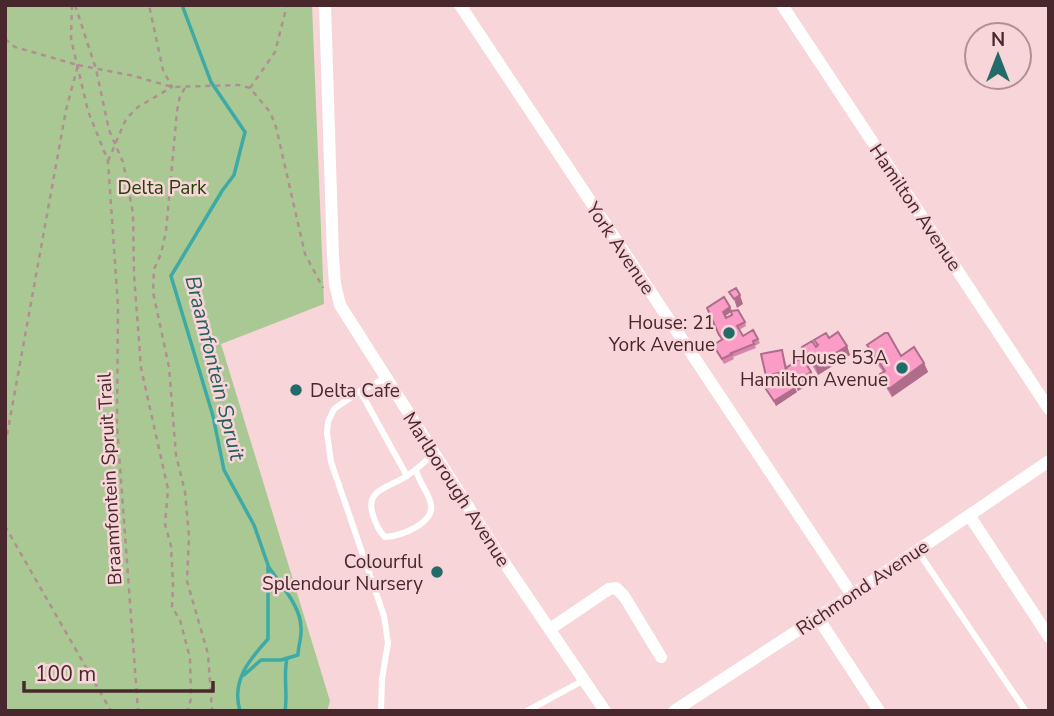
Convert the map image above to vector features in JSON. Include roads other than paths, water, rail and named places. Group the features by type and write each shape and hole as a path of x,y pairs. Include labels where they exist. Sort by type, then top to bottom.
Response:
{"street":[{"name":"Marlborough Avenue","path":"325,5 334,279 340,304 434,453 605,711"},
{"name":"York Avenue","path":"460,5 852,595"},
{"name":"Hamilton Avenue","path":"782,5 1049,410"},
{"name":"Richmond Avenue","path":"674,711 852,595 1049,461"},
{"path":"969,515 1049,637"},
{"path":"550,629 608,589 616,589 624,596 661,657"},
{"path":"817,618 879,711"}],"lane":[{"path":"381,711 382,679 388,643 384,616 327,448 330,415 341,403 386,378"},
{"path":"360,391 407,476"},
{"path":"416,469 429,498 431,511 410,532 385,537 379,531 372,513 370,504 373,496 382,488 407,476 434,453"},
{"path":"917,550 1025,710"},
{"path":"527,711 584,680"}],"waterway":[{"name":"Braamfontein Spruit","path":"182,5 211,82 245,132 234,175 171,276 213,416 224,470 254,525 268,565 268,639 248,663 240,681 240,711"},
{"path":"244,675 261,660 281,660 298,655 301,631 298,612 268,566"},
{"path":"285,711 287,658"}],"place":[{"name":"House: 21 York Avenue","path":"729,333"},
{"name":"House 53A Hamilton Avenue","path":"902,368"},
{"name":"Delta Cafe","path":"296,390"},
{"name":"Colourful Splendour Nursery","path":"437,572"}],"park label":[{"name":"Delta Park","path":"162,187"}]}
